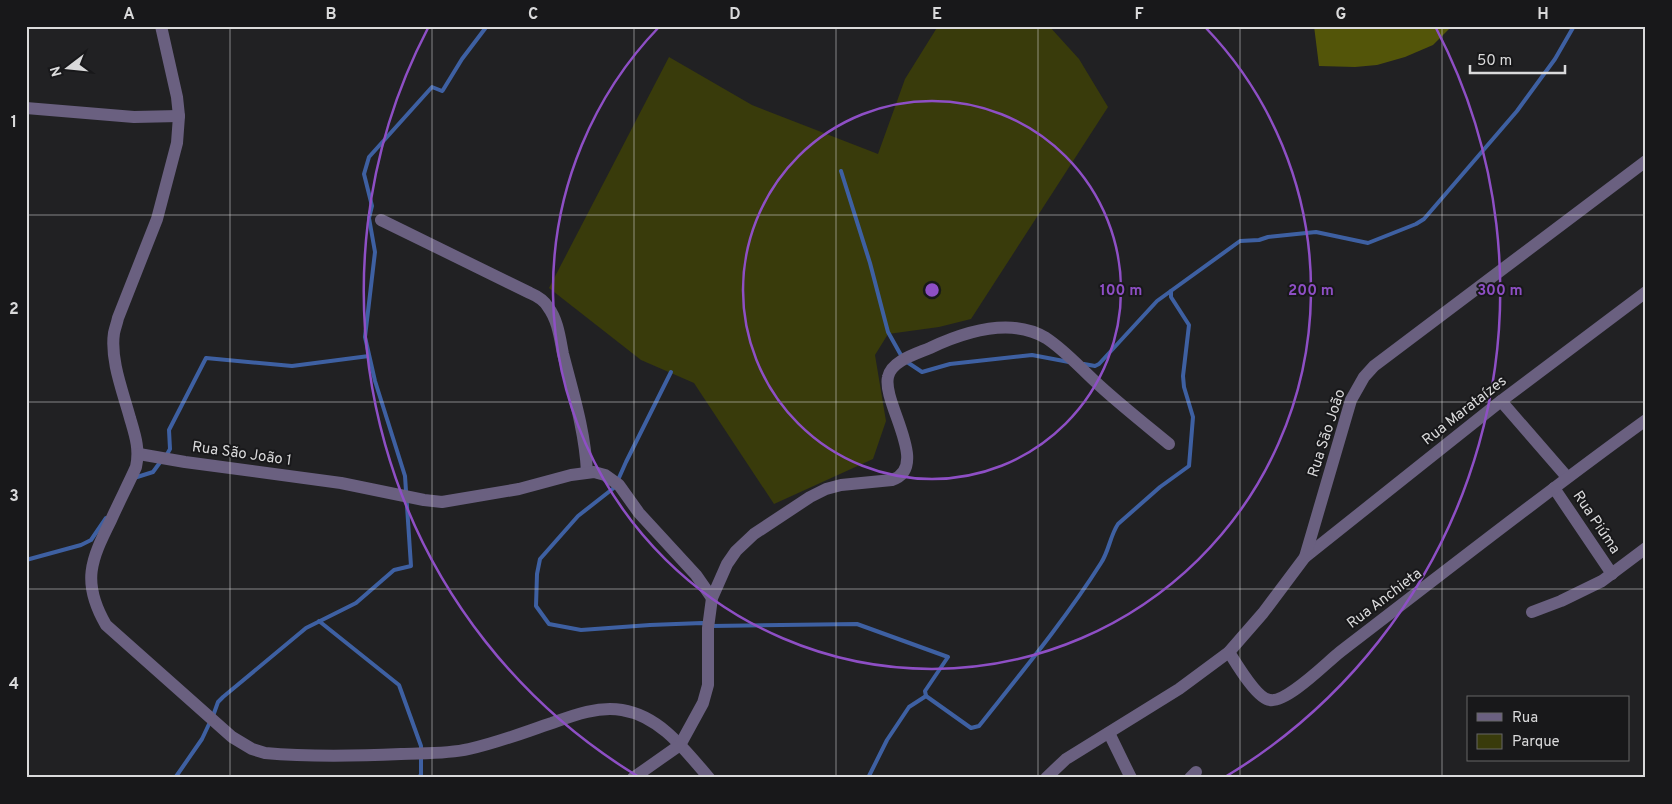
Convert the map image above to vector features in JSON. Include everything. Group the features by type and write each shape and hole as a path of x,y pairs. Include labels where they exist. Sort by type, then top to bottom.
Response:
{"street":[{"path":"161,26 179,116 177,143 157,219 118,318 114,334 114,353 118,373 139,454 136,467 95,553 91,569 91,583 100,614 106,625 232,738 252,749 265,753 359,756 457,751 486,745 585,712 602,709 620,709 647,717 662,727 709,778"},
{"path":"26,108 134,117 179,116"},
{"name":"Rua São João","path":"1046,778 1066,759 1179,689 1229,652 1263,614 1305,557 1351,400 1364,377 1374,366 1646,161"},
{"path":"381,220 530,293 548,306 556,325 581,423 587,472 605,475 619,485 639,513 696,575 712,598"},
{"name":"Rua Marataízes","path":"1305,557 1501,401 1646,292"},
{"path":"633,778 680,745 703,703 708,685 708,642 712,598 727,564 736,551 754,534 810,496 841,485 892,480 902,474 907,466 907,456 887,384 890,370 898,363 951,338 985,329 1005,328 1037,334 1058,347 1101,387 1169,444"},
{"path":"1501,401 1567,477"},
{"name":"Rua Anchieta","path":"1229,652 1264,698 1270,700 1282,698 1567,477 1646,420"},
{"name":"Rua São João 1","path":"139,454 341,483 442,502 519,489 587,472"},
{"name":"Rua Piúma","path":"1554,488 1612,574"},
{"name":"Rua Piúma","path":"1532,612 1561,601 1602,581 1646,548"},
{"path":"1109,733 1131,778"}],"green space":[{"path":"938,26 1049,26 1079,59 1108,107 971,319 939,327 888,334 875,355 886,421 873,459 774,504 694,383 641,360 549,288 669,57 752,105 878,154 905,79"}],"shaded area":[{"path":"1314,26 1452,26 1433,45 1405,57 1377,65 1355,67 1319,66"}],"waterway":[{"path":"213,716 218,702 223,697 306,628 356,603 394,570 411,566 405,476 375,381 365,337 375,252 369,218 372,206 364,174 369,157 432,87 443,90 462,59 487,26"},
{"path":"1084,364 1095,366 1099,364 1157,301 1240,241 1316,232 1368,243 1424,219 1517,111 1555,59 1574,26"},
{"path":"841,171 870,263 888,332 902,357"},
{"path":"926,696 971,728 979,726 1073,605 1104,558 1118,524 1160,487 1189,466 1193,417 1184,387 1183,376 1189,325 1171,297 1171,291"},
{"path":"907,362 922,372 950,364 1032,355 1069,362"},
{"path":"166,456 170,449 169,430 206,358 292,366 369,356"},
{"path":"618,480 671,372"},
{"path":"134,478 153,472 161,461"},
{"path":"615,487 578,516 540,559 537,574 536,606 549,624 581,630 702,623 711,626 857,624 948,657 925,691 926,696"},
{"path":"26,560 81,545 91,540 106,518"},
{"path":"319,621 399,685 421,746 421,775 418,778"},
{"path":"868,778 887,740 909,707 926,696"},
{"path":"175,778 202,739 210,722"}]}
